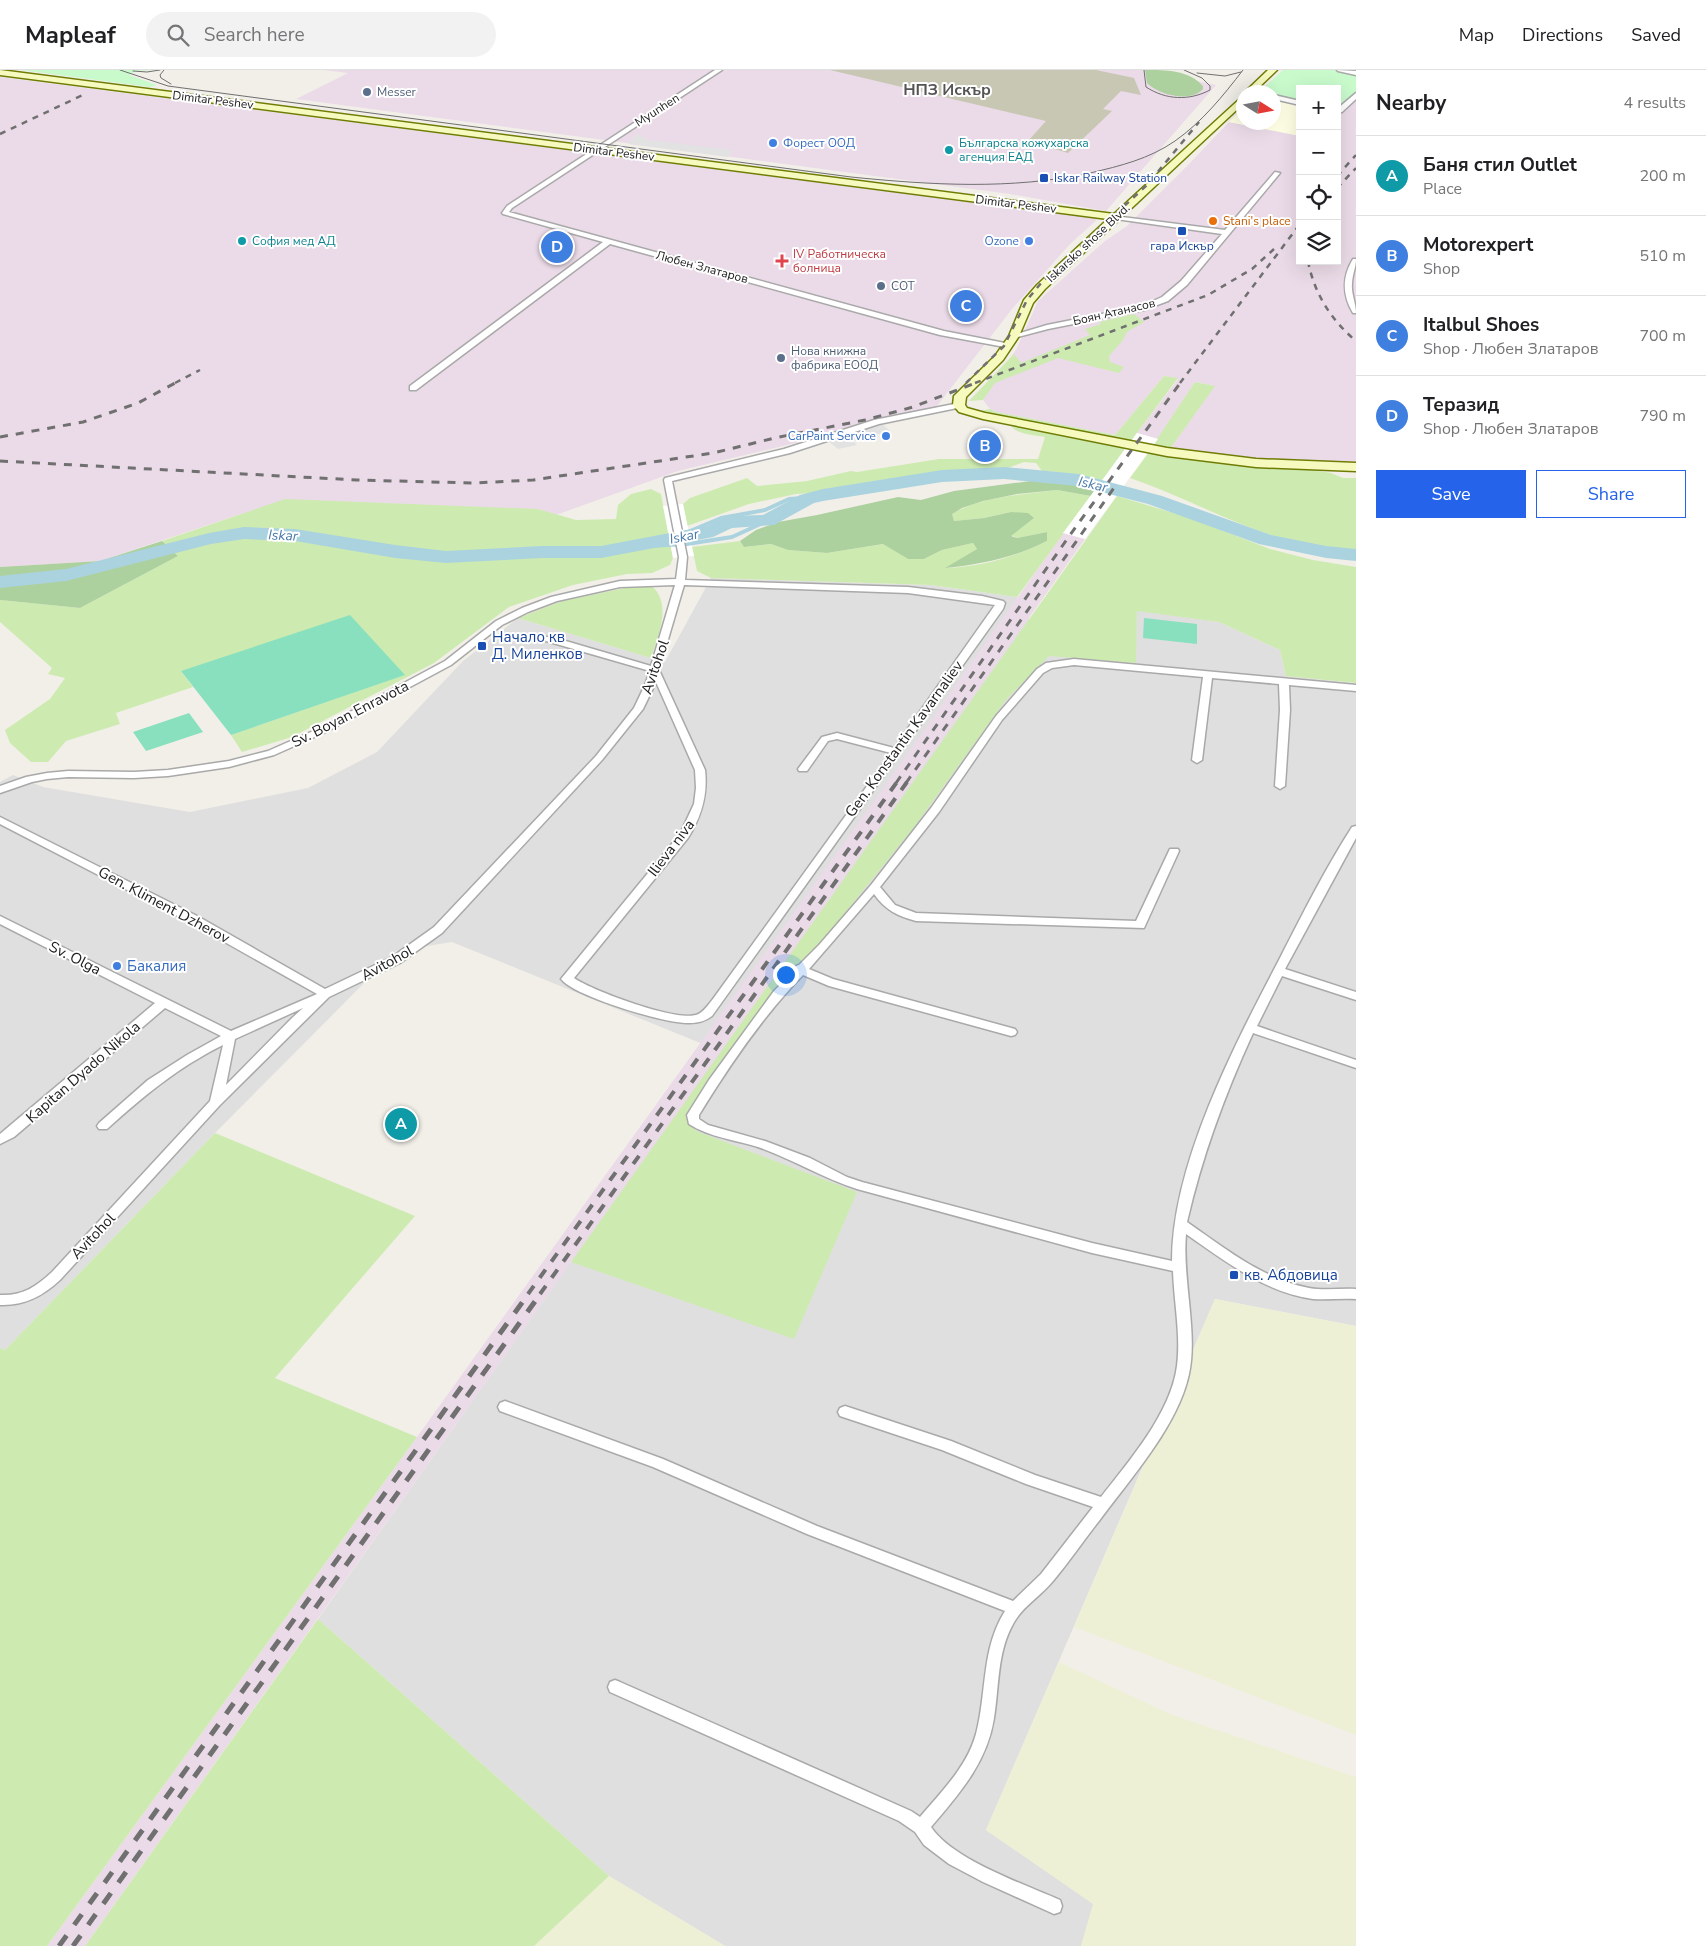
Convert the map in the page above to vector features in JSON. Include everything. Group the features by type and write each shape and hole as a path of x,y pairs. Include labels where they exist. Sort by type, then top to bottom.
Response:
{"main road":[{"path":"1258,85 1273,70"},
{"name":"Dimitar Peshev","path":"0,72 1116,217"},
{"name":"Iskarsko shose Blvd.","path":"959,405 960,396 999,358 1011,341 1028,302 1034,294 1236,105"}],"street":[{"name":"Myunhen","path":"595,149 719,70"},
{"path":"1340,70 1356,73"},
{"path":"1341,110 1356,95"},
{"path":"1281,99 1296,102"},
{"name":"Любен Златаров","path":"595,149 509,207 505,213 936,331 1011,341"},
{"name":"Боян Атанасов","path":"1011,341 1047,327 1135,310 1159,302 1184,283 1277,173"},
{"name":"Dimitar Peshev","path":"1116,217 1228,232"},
{"path":"413,388 609,242"},
{"path":"1356,261 1350,269 1347,289 1356,311"},
{"path":"959,405 963,410 982,416 1167,452 1256,463 1356,467"},
{"name":"Avitohol","path":"0,1300 29,1296 39,1292 56,1276 216,1102 296,1021 325,994 396,960 438,930 599,758 638,709 650,685 680,582 683,557 668,480 787,451 877,422 959,405"},
{"name":"Gen. Konstantin Kavarnaliev","path":"567,979 580,988 671,1018 688,1020 699,1018 709,1012 1000,607 1000,603 982,599 908,590 680,582"},
{"name":"Sv. Boyan Enravota","path":"0,790 30,779 47,776 68,774 134,775 168,772 219,766 271,753 340,721 448,663 499,623 525,610 554,599 620,584 680,582"},
{"path":"549,639 655,670"},
{"path":"1178,1267 1092,1248 861,1186 843,1180 806,1161 698,1125 693,1121 693,1115 695,1109 761,1016 875,887 935,810 999,718 1040,671 1048,665 1074,662 1356,688"},
{"name":"Ilieva niva","path":"567,979 684,836 694,820 700,804 703,787 700,770 655,670"},
{"path":"1197,760 1208,675"},
{"path":"1280,786 1285,710 1284,682"},
{"path":"803,769 825,739 837,736 896,751"},
{"name":"Gen. Kliment Dzherov","path":"0,820 195,920 325,994"},
{"path":"921,1827 949,1793 978,1751 984,1731 997,1648 1003,1627 1014,1608 1045,1581 1155,1433 1173,1401 1182,1377 1186,1353 1178,1267 1181,1224 1191,1179 1205,1134 1249,1028 1308,911 1356,830"},
{"path":"875,887 891,909 901,914 916,917 1140,925 1174,851"},
{"name":"Sv. Olga","path":"0,920 230,1036"},
{"path":"800,970 829,982 1011,1032"},
{"path":"1279,971 1356,996"},
{"path":"103,1126 152,1083 230,1036 325,994"},
{"name":"Kapitan Dyado Nikola","path":"0,1140 10,1134 164,1002"},
{"path":"1249,1028 1356,1064"},
{"path":"216,1102 226,1063 230,1036"},
{"path":"1181,1224 1248,1270 1267,1280 1309,1293 1353,1291"},
{"path":"506,1407 658,1463 812,1530 1014,1608"},
{"path":"845,1412 946,1445 1031,1480 1103,1504"},
{"path":"614,1687 905,1816 921,1827 930,1840 945,1852 1054,1906"}],"shaded area":[{"path":"323,70 1144,70 1216,85 1106,211 1010,194 296,99 348,73"},
{"path":"830,70 1096,70 1134,78 1141,95 1121,91 1103,109 1112,111 1068,153 1028,141 1046,121"},
{"path":"0,77 1099,218 1070,244 1012,309 934,410 678,471 520,528 244,513 100,561 0,567"},
{"path":"1356,95 1356,464 1255,459 1170,449 1214,386 1195,382 1158,439 1137,433 1178,379 1164,376 1115,435 996,412 990,409 983,400 1017,348 1038,301 1105,241 1127,226 1229,122 1236,123 1236,130 1270,130 1296,135 1296,265 1341,265 1341,110"},
{"path":"1281,99 1296,102 1296,135 1270,130 1281,130"},
{"path":"1236,115 1236,123 1229,122"},
{"path":"637,134 648,140 733,150 728,157 628,144"},
{"path":"882,424 890,431 853,441 857,445 838,449 828,441"},
{"path":"1063,533 1085,539 85,1946 47,1946 417,1437 878,796"},
{"path":"711,578 931,585 1017,597 1049,655 1135,663 1137,610 1219,622 1280,650 1286,676 1356,683 1356,1326 1215,1299 986,1830 1094,1904 1081,1946 725,1946 609,1876 318,1619 720,1051 452,942 396,951 215,1133 5,1350 0,1348 0,782 13,775 43,787 190,812 308,788 377,752 463,661 518,618 665,662"},
{"path":"1215,1299 1356,1326 1356,1735 1074,1627"},
{"path":"1059,1662 1170,1714 1356,1777 1356,1946 1081,1946 1093,1904 986,1830"},
{"path":"609,1876 725,1946 534,1946"}],"green space":[{"path":"21,70 155,70 136,71 129,75 157,85 150,87"},
{"path":"1145,70 1184,74 1197,81 1203,86 1203,89 1190,96 1167,94 1147,83"},
{"path":"1283,70 1340,70 1356,73 1356,95 1341,108 1341,85 1296,85 1296,102 1281,99 1281,85 1267,85"},
{"path":"1134,314 1144,322 1127,332 1123,340 1109,356 1110,362 1124,367 1119,373 1058,358 995,383 983,400 969,401 1014,354 1021,363 1090,335 1085,329 1101,324 1099,322"},
{"path":"1164,376 1178,378 1131,441 980,411 990,409 996,412 1115,435"},
{"path":"1195,382 1215,386 1170,449 1153,445"},
{"path":"1017,425 1127,446 1101,482 1058,472 1042,471 1036,463 1024,462 1005,469 948,472 856,486 829,488 818,493 796,494 749,504 687,526 683,504 690,498 747,478 757,486 807,481 851,471 857,472 939,459 1038,459 1045,437 1022,433 1011,426"},
{"path":"1149,452 1251,467 1311,470 1331,473 1343,478 1356,478 1356,550 1326,548 1268,534 1130,478"},
{"path":"1038,480 1059,481 1096,489 1091,496 1057,490 1017,494 983,501 962,508 952,514 954,521 984,518 1011,512 1028,513 1034,518 1011,536 1017,538 1047,532 1047,541 1022,552 985,562 945,568 977,549 973,543 942,550 924,559 908,559 883,544 827,553 788,550 771,544 744,547 740,541 756,530 778,522 898,497 921,500 954,491"},
{"path":"651,489 661,494 673,558 670,565 652,573 627,574 573,585 509,607 434,663 292,737 242,752 231,735 404,675 181,671 193,687 116,713 120,724 66,741 48,762 31,762 10,743 5,730 50,699 65,678 48,674 52,668 0,622 0,600 80,608 178,556 162,541 285,499 538,509 576,520 616,519 618,505 631,494"},
{"path":"1057,490 1091,496 1017,597 931,585 711,578 697,571 692,547 740,541 744,547 771,544 788,550 827,553 884,544 908,559 924,559 942,550 973,543 977,549 946,568 972,566 998,560 1035,547 1047,541 1047,532 1017,538 1011,535 1033,518 1011,512 984,518 954,521 951,514 976,503 1016,495"},
{"path":"1117,496 1190,518 1270,549 1313,560 1356,567 1356,683 1286,676 1280,650 1219,622 1137,611 1136,663 1049,656 1005,701 915,826 820,944 784,978 686,1115 696,1131 857,1192 794,1339 571,1262"},
{"path":"162,541 178,556 80,608 0,600 0,567 100,561"},
{"path":"635,586 653,587 662,603 663,612 660,631 651,658 518,618 562,601"},
{"path":"350,615 405,675 231,735 181,671"},
{"path":"1144,618 1197,624 1197,644 1143,638"},
{"path":"189,713 203,732 146,751 133,732"},
{"path":"215,1133 415,1216 275,1378 417,1437 47,1946 0,1946 0,1348 5,1350"},
{"path":"318,1619 609,1876 534,1946 85,1946"}],"pier":[{"path":"1137,433 1158,439 1085,539 1063,533"},
{"path":"683,504 694,556 673,558 663,506"}],"waterway":[{"name":"Iskar","path":"0,582 66,575 209,539 244,533 295,535 421,555 446,557 542,552 601,552 713,531 728,522 767,521 807,499 823,495 942,476 1004,473 1079,480 1155,500 1266,540 1326,552 1356,555"},
{"path":"669,540 721,518 765,510 789,499 817,497"},
{"path":"631,547 687,544 732,537 767,521"}],"tram line":[{"path":"120,70 168,86 851,177 941,184 1031,182 1090,173 1145,157 1155,153 1185,134 1220,99 1243,70"},
{"path":"133,71 147,72 160,70"},
{"path":"164,70 160,75 161,78 171,84"},
{"path":"1144,70 1146,87 1170,97 1194,96 1210,90 1210,86 1202,78 1184,70"},
{"path":"1197,73 1225,76 1241,72"}],"railway":[{"path":"0,134 85,94"},
{"path":"966,383 1004,346 1027,300 1042,282 1147,185 1199,122"},
{"path":"1338,175 1356,155"},
{"path":"1341,184 1356,168"},
{"path":"1180,383 1296,229"},
{"path":"975,383 1208,295 1252,269 1274,249"},
{"path":"1309,265 1319,295 1331,315 1356,341"},
{"path":"175,383 200,370"},
{"path":"0,437 83,422 138,403 177,382"},
{"path":"0,461 357,480 473,483 533,480 713,453 779,437 865,420 913,407 978,382"},
{"path":"896,783 1070,535 1181,382"},
{"path":"906,783 1116,485"},
{"path":"528,1294 897,782"},
{"path":"540,1294 907,782"},
{"path":"59,1946 529,1293"},
{"path":"73,1946 541,1293"}],"place":[{"name":"Messer","path":"367,92"},
{"name":"Форест ООД","path":"773,143"},
{"name":"Българска кожухарска агенция ЕАД","path":"949,150"},
{"name":"Iskar Railway Station","path":"1044,178"},
{"name":"Stani's place","path":"1213,221"},
{"name":"гара Искър","path":"1182,231"},
{"name":"София мед АД","path":"242,241"},
{"name":"Ozone","path":"1029,241"},
{"name":"Теразид","path":"557,247"},
{"name":"IV Работническа болница","path":"782,261"},
{"name":"СОТ","path":"881,286"},
{"name":"Italbul Shoes","path":"966,306"},
{"name":"Нова книжна фабрика ЕООД","path":"781,358"},
{"name":"CarPaint Service","path":"886,436"},
{"name":"Motorexpert","path":"985,446"},
{"name":"Начало кв Д. Миленков","path":"482,646"},
{"name":"Бакалия","path":"117,966"},
{"name":"Баня стил Outlet","path":"401,1124"},
{"name":"кв. Абдовица","path":"1234,1275"}],"district":[{"name":"НПЗ Искър","path":"947,89"}]}
